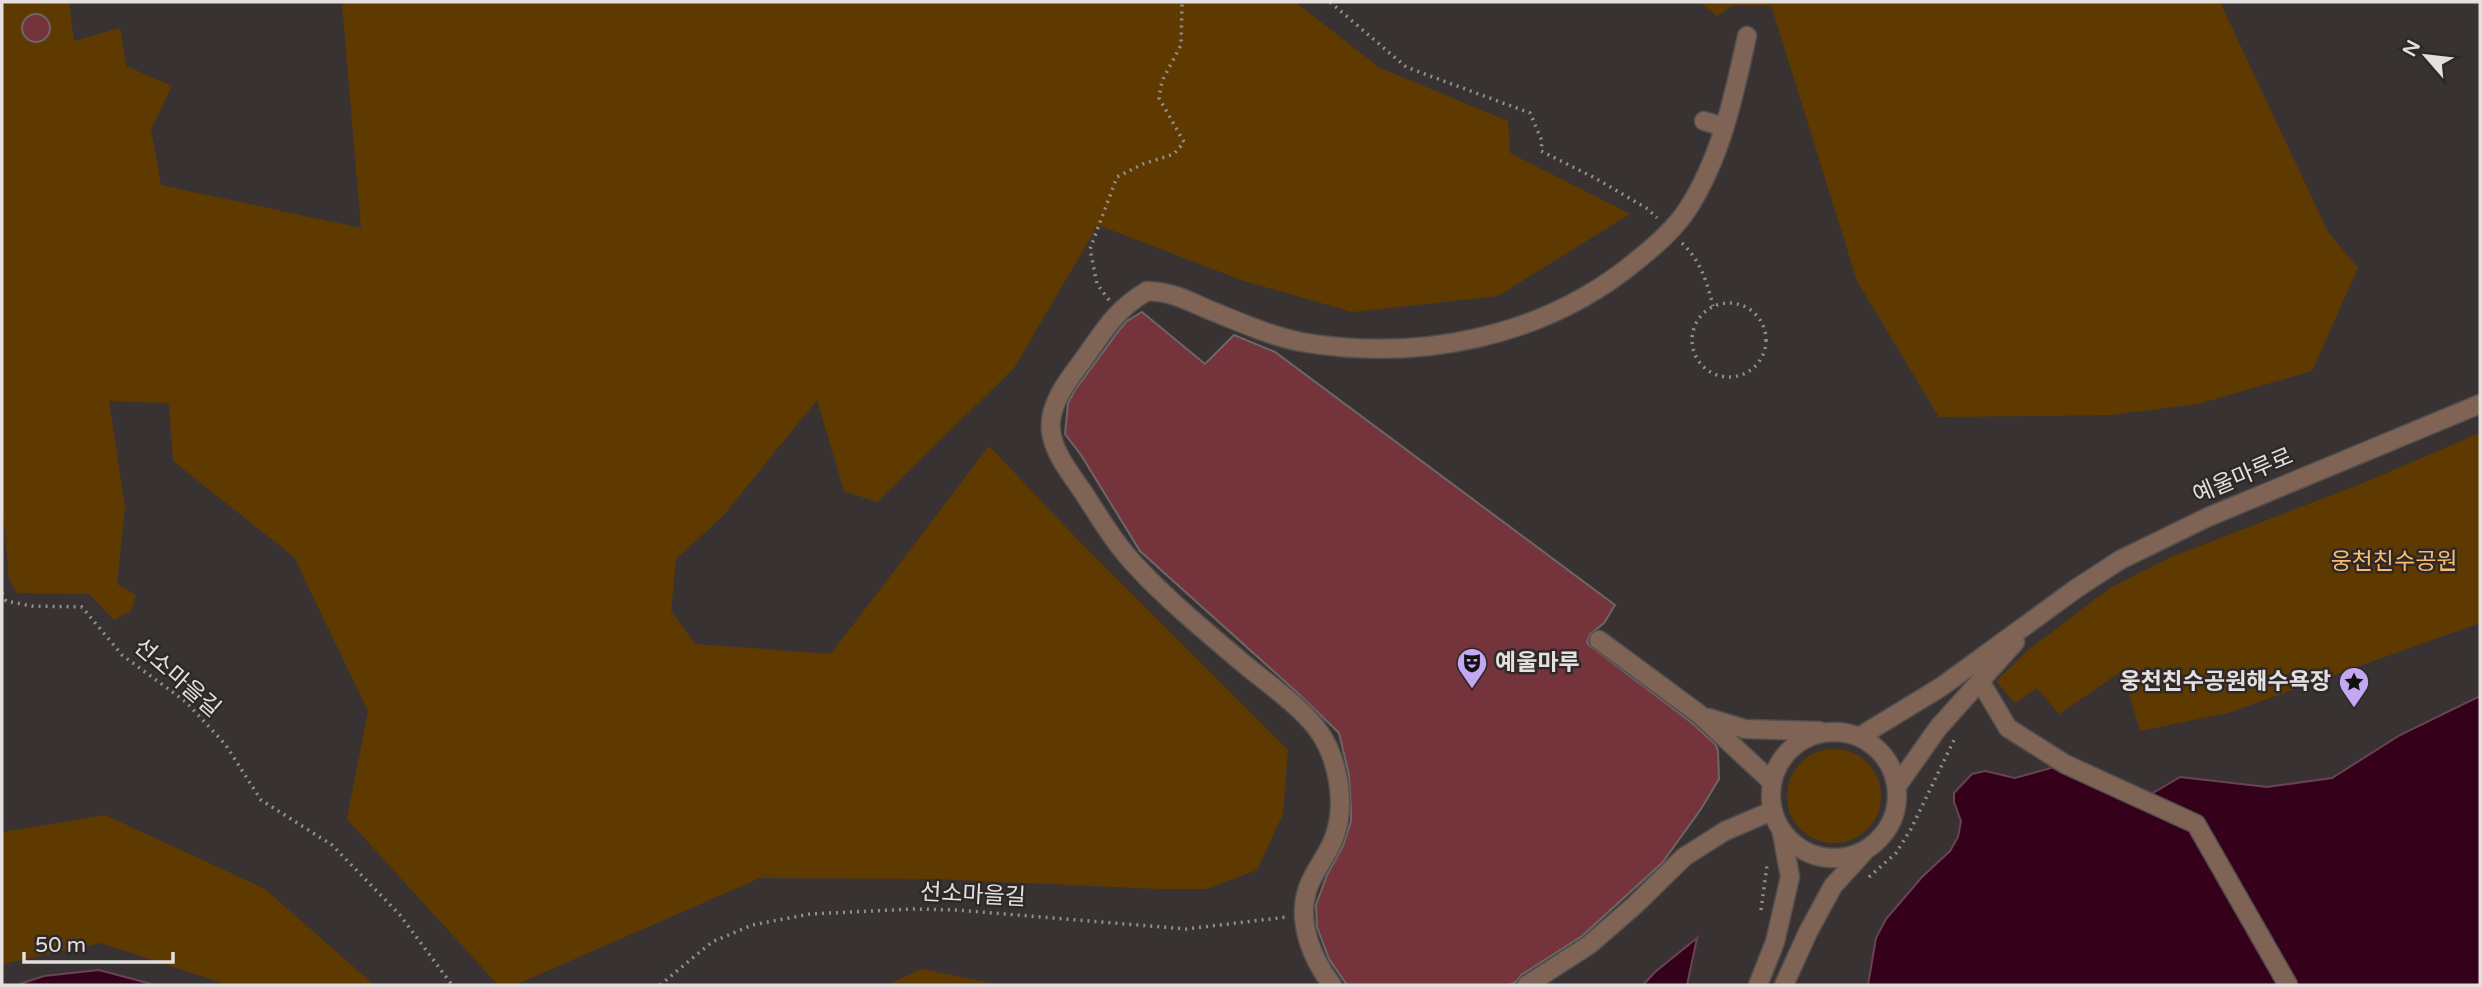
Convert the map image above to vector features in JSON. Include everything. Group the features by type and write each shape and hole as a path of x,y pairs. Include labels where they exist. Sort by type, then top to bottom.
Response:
{"street":[{"path":"1332,985 1315,956 1303,915 1307,890 1336,834 1338,782 1328,747 1309,719 1236,658 1138,569 1101,520 1056,450 1051,430 1059,395 1118,311 1147,291 1178,295 1206,309 1295,341 1325,346 1388,349 1446,345 1507,331 1565,307 1611,282 1670,231 1686,212 1705,180 1724,127 1747,36"},
{"path":"1704,121 1724,127"},
{"name":"예울마루로","path":"2038,616 2120,560 2208,517 2480,404"},
{"path":"1896,786 1938,728 2038,616"},
{"path":"1859,737 1924,698 2038,616"},
{"path":"1599,639 1699,714 1772,782"},
{"path":"1980,681 2008,728 2065,764 2196,824 2288,985"},
{"path":"1699,714 1745,729 1844,733 1859,737 1880,751 1894,774 1897,801 1887,830 1833,886 1784,985"},
{"path":"1758,985 1775,942 1790,877 1782,833 1772,811 1772,782 1778,765 1789,751 1803,740 1829,732"},
{"path":"1527,985 1589,945 1636,905 1684,857 1725,831 1772,811"},
{"path":"1782,833 1806,853 1820,858 1851,857 1865,851"}],"path":[{"path":"1118,311 1097,284 1090,249 1117,177 1143,164 1174,154 1184,142 1159,98 1162,81 1181,45 1182,2"},
{"path":"1330,2 1406,67 1530,113 1542,141 1541,151 1648,209 1687,247 1708,283 1713,306"},
{"path":"1737,303 1748,307 1758,315 1764,326 1765,350 1760,361 1740,376 1716,375 1705,369 1692,348 1695,323 1713,306 1737,303"},
{"name":"선소마을길","path":"2,593 6,601 32,606 82,607 122,655 186,702 217,736 261,800 332,845 400,915 452,985"},
{"path":"1868,877 1896,853 1911,829 1957,733"},
{"path":"1760,919 1768,864"},
{"name":"선소마을길","path":"660,985 712,942 752,925 810,914 901,909 957,910 1186,929 1303,915"}],"green space":[{"path":"2,2 69,2 74,41 120,28 126,66 172,86 151,129 161,185 361,228 342,3 338,2 1295,2 1380,68 1508,121 1510,153 1630,214 1498,296 1352,312 1241,280 1098,225 1014,368 877,502 844,491 817,400 722,517 676,559 671,611 695,644 831,654 989,446 1080,542 1288,750 1283,814 1257,870 1206,889 937,879 760,878 515,985 498,985 347,819 368,711 294,557 173,461 169,403 109,401 125,507 117,584 136,595 131,611 114,620 89,594 18,593 9,580 2,497"},
{"path":"1700,2 2220,2 2328,232 2358,268 2312,371 2198,404 2111,415 1939,417 1857,281 1771,5 1733,5 1717,16"},
{"name":"웅천친수공원","path":"2480,433 2480,623 2228,713 2140,731 2122,671 2059,714 2037,688 2015,703 1996,681 2027,651 2110,588 2171,557 2363,483"},
{"path":"1834,749 1852,753 1867,763 1877,778 1881,796 1877,814 1867,829 1852,839 1834,843 1816,839 1801,829 1791,814 1787,796 1791,778 1801,763 1816,753"},
{"path":"105,815 265,889 374,985 228,985 101,943 2,964 2,832"},
{"path":"921,969 1001,985 887,985"}],"shaded area":[{"path":"2480,696 2480,985 1868,985 1876,938 1886,919 1922,877 1950,851 1958,837 1961,821 1954,802 1954,793 1972,774 1985,771 2015,778 2065,764 2148,796 2180,777 2267,787 2332,778 2400,735"},
{"path":"1697,938 1687,985 1643,985 1655,972"},
{"path":"99,970 155,985 17,985 44,976"}],"building":[{"path":"36,14 46,18 50,28 46,38 36,42 26,38 22,28 26,18"},
{"name":"예울마루","path":"1142,312 1205,364 1234,335 1275,352 1615,605 1604,623 1590,634 1587,642 1589,645 1692,723 1715,744 1718,750 1719,779 1662,863 1582,936 1521,975 1516,982 1509,985 1347,985 1329,959 1317,927 1316,905 1327,875 1343,846 1351,821 1349,775 1339,733 1140,551 1081,455 1065,434 1068,403 1075,390 1120,329"}],"place":[{"name":"예울마루","path":"1472,690"},
{"name":"웅천친수공원해수욕장","path":"2354,709"}]}
